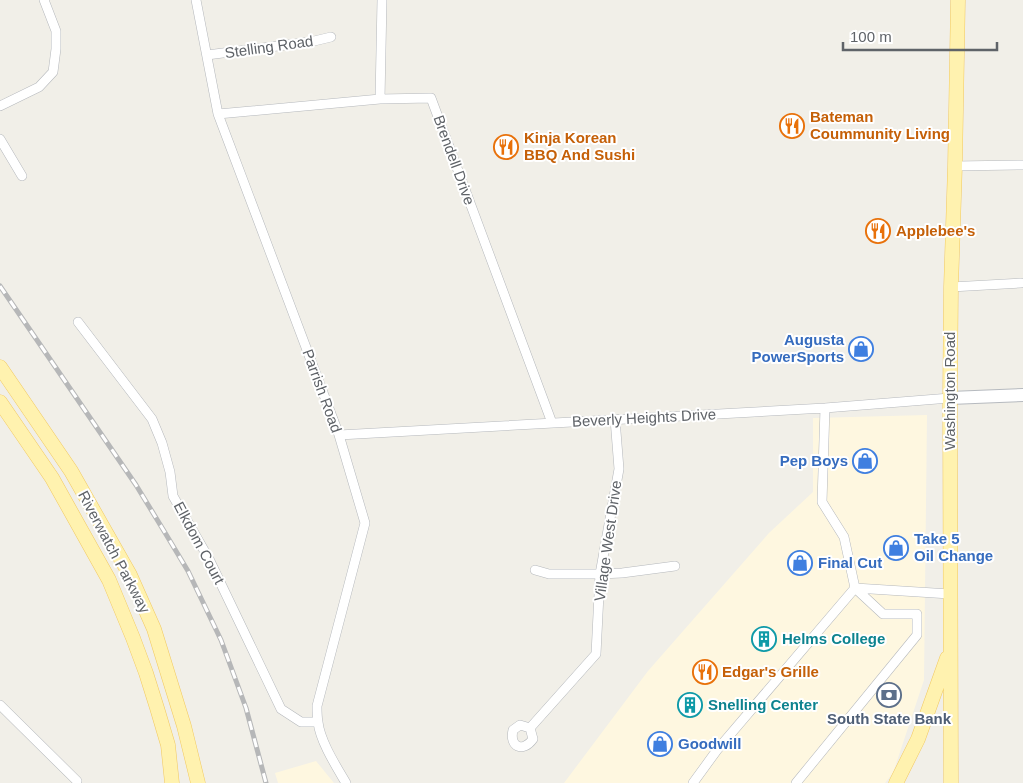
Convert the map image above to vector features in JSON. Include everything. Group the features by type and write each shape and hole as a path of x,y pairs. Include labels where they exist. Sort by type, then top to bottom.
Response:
{"main road":[{"name":"Washington Road","path":"951,783 950,398 958,0"},
{"name":"Riverwatch Parkway","path":"0,367 71,471 130,576 154,629 184,726 198,783"},
{"name":"Riverwatch Parkway","path":"0,402 52,478 109,580 133,638 158,708 168,745 172,783"},
{"path":"896,783 918,739 951,648"}],"street":[{"path":"0,106 39,87 53,72 56,31 44,0"},
{"name":"Parrish Road","path":"197,0 218,114 339,435 365,522 318,706 320,733 346,783"},
{"path":"380,99 382,0"},
{"name":"Stelling Road","path":"207,55 310,42 331,37"},
{"name":"Brendell Drive","path":"218,114 380,99 431,98 552,423"},
{"path":"0,139 22,176"},
{"path":"956,166 1023,165"},
{"path":"951,287 1021,283"},
{"name":"Elkdom Court","path":"78,322 152,419 162,443 174,496 209,559 281,709 301,722 318,722"},
{"path":"950,398 1023,395"},
{"name":"Beverly Heights Drive","path":"339,435 825,408 950,398"},
{"path":"796,783 918,635 917,614 883,614 855,588 844,538 822,502 825,408"},
{"name":"Village West Drive","path":"530,728 596,654 600,574 619,469 615,420"},
{"path":"535,570 550,574 600,574 675,566"},
{"path":"855,588 950,594"},
{"path":"693,783 717,750 855,588"},
{"path":"0,705 76,782"}],"shaded area":[{"path":"927,415 924,680 893,773 885,783 564,783 648,671 769,533 813,492 813,418"},
{"path":"316,761 334,783 278,783 275,773"}],"railway":[{"path":"0,286 136,485 188,571 221,640 235,678 246,708 266,783"}],"place":[{"name":"Bateman Coummunity Living","path":"792,126"},
{"name":"Kinja Korean BBQ And Sushi","path":"506,147"},
{"name":"Applebee's","path":"878,231"},
{"name":"Augusta PowerSports","path":"861,349"},
{"name":"Pep Boys","path":"865,461"},
{"name":"Take 5 Oil Change","path":"896,548"},
{"name":"Final Cut","path":"800,563"},
{"name":"Helms College","path":"764,639"},
{"name":"Edgar's Grille","path":"705,672"},
{"name":"South State Bank","path":"889,695"},
{"name":"Snelling Center","path":"690,705"},
{"name":"Goodwill","path":"660,744"}]}
